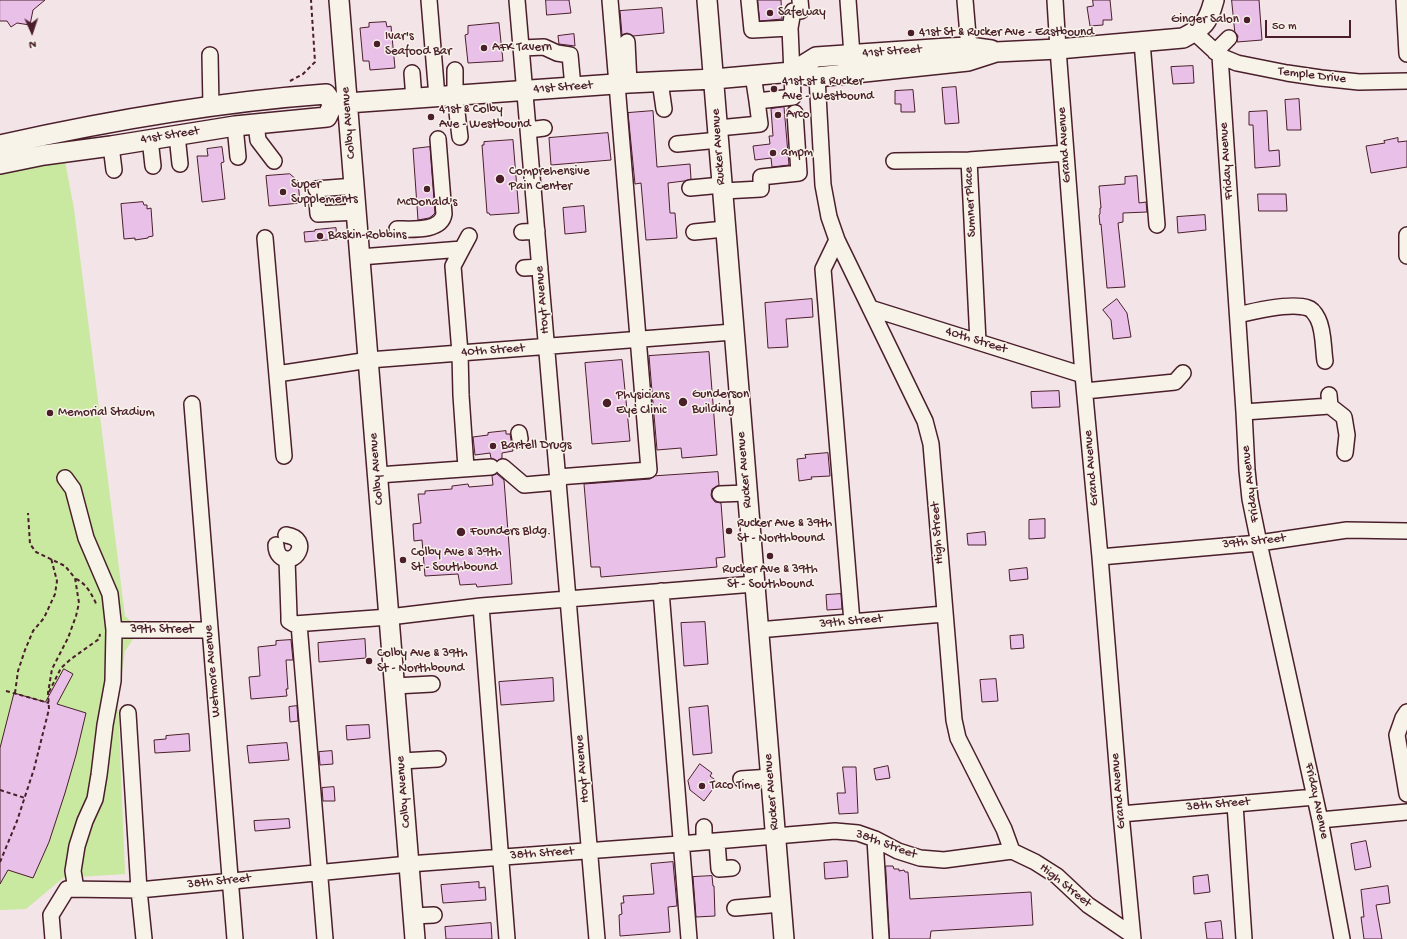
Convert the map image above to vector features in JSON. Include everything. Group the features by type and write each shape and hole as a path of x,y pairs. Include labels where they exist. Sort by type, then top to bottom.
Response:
{"main road":[{"name":"Colby Avenue","path":"339,0 340,104 355,186 415,939"},
{"name":"Rucker Avenue","path":"707,0 733,332 784,939"},
{"path":"1194,32 1205,24 1214,0"},
{"name":"41st Street","path":"792,72 816,57 852,55 892,60 968,61 996,52 1058,49 1183,38 1194,32"},
{"name":"41st Street","path":"0,145 115,122 211,107 326,94 340,104 660,81 714,79 792,72 817,78 892,60 968,47 982,48 996,52"},
{"name":"41st Street","path":"0,164 44,155 235,126 327,117 340,104"}],"street":[{"path":"429,0 437,97"},
{"name":"Hoyt Avenue","path":"517,0 597,939"},
{"path":"378,475 497,467 524,485 649,470 638,340 622,84 610,0"},
{"path":"749,0 752,30 790,28"},
{"path":"690,188 761,189 761,177 799,173 793,96 790,28 793,11 801,11 800,0"},
{"path":"848,0 852,55"},
{"path":"965,0 968,47"},
{"name":"Grand Avenue","path":"1055,0 1083,375 1100,557 1120,814 1132,938"},
{"path":"1404,0 1407,54"},
{"path":"1194,32 1218,54 1229,38"},
{"path":"622,84 627,42"},
{"path":"1142,42 1158,225"},
{"path":"522,48 544,47 557,53 570,55 573,87"},
{"name":"Temple Drive","path":"1218,54 1237,63 1249,66 1321,78 1359,82 1407,81"},
{"name":"Friday Avenue","path":"1218,54 1238,315 1250,499 1320,820 1342,939"},
{"path":"210,55 209,93 211,107"},
{"path":"455,70 460,137"},
{"path":"412,73 414,99"},
{"path":"677,144 760,124 758,101 753,75"},
{"name":"High Street","path":"817,78 823,185 829,217 837,240 925,421 931,444 944,614 954,720 958,738 1004,829 1012,852 1035,862 1057,876 1088,905 1132,938"},
{"path":"660,81 664,109"},
{"path":"758,101 793,96"},
{"path":"795,113 820,112"},
{"path":"256,124 258,140 274,160"},
{"path":"235,126 238,157"},
{"path":"528,130 544,128"},
{"path":"177,135 180,164"},
{"path":"150,139 153,166"},
{"path":"397,229 434,227 443,219 444,214 438,139"},
{"path":"111,146 114,170"},
{"name":"Sumner Place","path":"978,342 969,160 1066,153"},
{"path":"894,161 969,160"},
{"path":"355,186 316,195 318,214 357,212"},
{"path":"694,232 726,229"},
{"path":"522,232 537,231"},
{"path":"1407,235 1407,256"},
{"path":"265,238 284,456"},
{"path":"837,240 823,269 852,622"},
{"path":"360,257 466,243 453,266 460,353 466,468"},
{"path":"524,268 540,267"},
{"path":"1238,315 1261,309 1300,306 1309,308 1318,317 1321,326 1325,361"},
{"name":"40th Street","path":"870,308 1083,375"},
{"name":"40th Street","path":"277,374 369,360 460,353 484,345 547,346 733,332"},
{"path":"1085,391 1175,382 1183,373"},
{"path":"1244,412 1330,400 1344,417 1347,435 1345,453"},
{"name":"Wetmore Avenue","path":"192,404 235,939"},
{"path":"53,939 51,915 71,889 77,846 85,821 95,799 105,725 114,681 108,630 110,594 86,538 73,489 65,478"},
{"path":"720,494 747,493"},
{"name":"39th Street","path":"1100,557 1259,543 1347,530 1407,531"},
{"path":"295,537 298,540 300,547 299,551 295,557 287,559 283,558 277,553 281,540 295,537"},
{"path":"287,559 289,621 294,624 481,606 534,597 569,599 754,584"},
{"path":"661,591 680,844 689,939"},
{"path":"481,606 500,857 498,910 507,939"},
{"name":"39th Street","path":"758,630 944,614"},
{"path":"299,624 326,939"},
{"name":"39th Street","path":"108,630 210,630"},
{"path":"395,686 432,684"},
{"path":"1407,712 1403,718 1398,735 1407,794"},
{"path":"128,713 139,890 144,939"},
{"path":"401,761 438,758"},
{"path":"741,779 771,777"},
{"name":"38th Street","path":"1120,814 1315,797"},
{"path":"1235,804 1244,939"},
{"path":"1320,820 1407,812"},
{"path":"704,827 711,842 719,869 732,868"},
{"name":"38th Street","path":"71,889 139,890 320,873 340,866 409,864 447,857 500,857 590,851 835,831 858,833 898,851 920,858 944,860 1012,852"},
{"path":"875,840 881,939"},
{"path":"735,908 781,904"},
{"path":"413,916 434,915"}],"path":[{"path":"311,0 315,62"},
{"path":"28,513 30,544 36,552 66,566 75,578 81,581 88,589 97,604 99,611"},
{"path":"14,693 18,671 25,650 33,631 44,618 55,594 57,581 51,558"},
{"path":"0,862 17,821 34,769 49,709 48,693 52,669 68,638 76,616 78,603 75,578"},
{"path":"48,693 61,668 99,639 108,630"},
{"path":"6,691 49,703"},
{"path":"0,790 25,798"}],"green space":[{"name":"Memorial Stadium","path":"65,161 74,209 125,616 133,623 133,639 125,651 118,701 125,874 63,878 26,909 0,910 0,174"}],"building":[{"path":"0,0 45,0 33,10 30,25 17,23 11,27 7,21 0,21"},
{"path":"546,0 569,0 571,13 547,15"},
{"name":"Safeway","path":"758,0 781,0 782,19 760,21"},
{"path":"1093,0 1110,0 1112,20 1103,20 1103,25 1090,26 1087,7 1093,6"},
{"name":"Ginger Salon","path":"1232,0 1259,0 1262,40 1237,42 1238,36 1235,32"},
{"path":"662,8 664,33 633,36 627,33 622,35 620,11"},
{"name":"Ivar's Seafood Bar","path":"386,22 387,27 391,26 395,68 370,70 369,61 363,61 360,28 369,27 369,23"},
{"name":"AFK Tavern","path":"499,23 503,61 468,63 465,35 468,34 468,26"},
{"path":"574,34 575,46 559,44 558,36"},
{"path":"1193,66 1194,83 1173,84 1171,67"},
{"path":"956,87 959,123 945,124 942,88"},
{"path":"913,90 915,112 901,112 901,104 895,104 895,91"},
{"path":"1299,99 1301,130 1287,130 1285,100"},
{"name":"ampm","path":"784,107 789,165 772,167 771,158 755,160 753,146 770,144 769,136 773,136 771,109"},
{"path":"653,111 657,167 690,164 691,179 668,183 670,213 675,213 677,238 646,240 641,183 635,184 628,113"},
{"path":"1267,111 1269,151 1279,150 1280,166 1255,168 1253,125 1249,125 1249,112"},
{"path":"608,133 611,160 551,165 549,138"},
{"path":"1398,138 1398,142 1407,141 1407,167 1371,173 1366,146 1385,143 1384,141"},
{"name":"Comprehensive Pain Center","path":"513,140 519,213 490,215 487,213 482,145 484,145 484,142"},
{"path":"222,147 224,162 221,163 225,199 202,202 197,156 208,156 207,149"},
{"name":"McDonald's","path":"430,147 435,213 429,218 418,220 413,149"},
{"name":"Super Supplements","path":"290,174 298,181 300,203 269,206 266,176"},
{"path":"1137,176 1139,203 1146,202 1147,212 1123,213 1123,222 1118,223 1125,287 1107,288 1099,215 1101,208 1099,186 1125,184 1125,177"},
{"path":"1258,194 1286,194 1287,211 1259,211"},
{"path":"143,202 144,205 147,205 147,209 151,208 153,236 135,240 135,238 124,239 121,204"},
{"path":"584,206 586,232 565,234 563,208"},
{"path":"1205,215 1206,230 1178,233 1177,217"},
{"name":"Baskin-Robbins","path":"336,228 337,239 305,242 304,232"},
{"path":"812,299 813,317 786,319 788,347 768,348 765,303"},
{"path":"1117,299 1127,313 1131,337 1113,339 1111,320 1103,310"},
{"name":"Gunderson Building","path":"709,352 717,455 682,458 681,448 657,450 649,356"},
{"name":"Physicians Eye Clinic","path":"622,360 630,441 592,444 585,363"},
{"path":"1059,391 1060,407 1032,408 1031,392"},
{"name":"Bartell Drugs","path":"506,431 506,434 510,434 513,451 502,453 502,458 497,461 491,458 490,453 475,455 473,437 488,435 488,433"},
{"path":"828,453 830,476 811,477 812,479 799,481 797,459 806,458 805,455"},
{"path":"718,472 719,485 712,489 711,495 715,502 721,503 725,557 716,558 717,567 601,577 600,567 591,567 584,484 650,479 655,476"},
{"name":"Founders Bldg.","path":"497,474 504,480 512,584 477,587 476,584 460,585 458,574 425,576 422,540 414,541 413,524 421,523 418,494 425,494 425,491 452,489 452,486 468,484 469,487 493,485 492,476"},
{"path":"1045,519 1045,538 1029,539 1029,520"},
{"path":"985,532 986,545 968,545 967,534"},
{"path":"1027,568 1028,579 1010,581 1009,570"},
{"path":"841,594 842,609 827,610 826,595"},
{"path":"705,622 708,664 684,666 681,623"},
{"path":"1023,635 1024,648 1011,649 1010,636"},
{"path":"365,639 366,658 319,662 318,643"},
{"path":"291,640 293,660 286,660 287,696 251,699 249,677 260,676 258,647 276,645 276,641"},
{"path":"64,669 73,674 57,704 86,713 65,793 49,842 33,878 8,870 0,884 0,748 14,693 45,702"},
{"path":"553,678 554,701 501,705 499,682"},
{"path":"996,679 998,701 982,702 980,680"},
{"path":"297,706 298,721 290,722 289,707"},
{"path":"708,706 712,753 693,755 689,708"},
{"path":"369,725 370,738 347,740 346,726"},
{"path":"189,734 190,751 155,753 154,740 166,739 166,736"},
{"path":"287,743 289,760 249,763 247,746"},
{"path":"332,751 333,764 320,765 319,752"},
{"name":"Taco Time","path":"700,764 712,773 710,776 718,782 704,801 690,790 688,781"},
{"path":"888,766 890,778 876,780 874,769"},
{"path":"843,767 856,767 858,813 839,814 837,793 845,793"},
{"path":"334,787 335,801 323,801 322,788"},
{"path":"289,819 290,828 255,831 254,821"},
{"path":"1366,841 1371,867 1355,870 1351,844"},
{"path":"847,861 848,877 825,879 824,863"},
{"path":"673,862 677,906 668,907 670,932 620,936 619,915 622,914 621,903 624,903 623,896 654,894 651,864"},
{"path":"886,866 893,866 894,869 899,869 899,871 904,870 905,872 908,872 910,899 1031,892 1033,925 931,931 930,939 890,939"},
{"path":"1208,875 1210,892 1194,894 1193,877"},
{"path":"712,876 714,886 715,916 696,917 693,877"},
{"path":"479,882 479,888 485,887 486,900 443,903 441,885"},
{"path":"1388,886 1390,903 1376,905 1382,939 1364,939 1361,917 1364,917 1361,890"},
{"path":"1221,921 1223,939 1207,939 1205,923"},
{"path":"491,923 492,939 446,939 445,927"}],"place":[{"name":"Safeway","path":"770,13"},
{"name":"Ginger Salon","path":"1247,20"},
{"name":"41st St & Rucker Ave - Eastbound","path":"911,33"},
{"name":"Ivar's Seafood Bar","path":"377,44"},
{"name":"AFK Tavern","path":"484,48"},
{"name":"41st st & Rucker Ave - Westbound","path":"774,89"},
{"name":"Arco","path":"778,115"},
{"name":"41st & Colby Ave - Westbound","path":"431,117"},
{"name":"ampm","path":"773,153"},
{"name":"Comprehensive Pain Center","path":"500,179"},
{"name":"McDonald's","path":"427,189"},
{"name":"Super Supplements","path":"283,192"},
{"name":"Baskin-Robbins","path":"320,236"},
{"name":"Gunderson Building","path":"683,402"},
{"name":"Physicians Eye Clinic","path":"607,403"},
{"name":"Memorial Stadium","path":"50,413"},
{"name":"Bartell Drugs","path":"493,446"},
{"name":"Rucker Ave & 39th St - Northbound","path":"729,531"},
{"name":"Founders Bldg.","path":"461,532"},
{"name":"Rucker Ave & 39th St - Southbound","path":"770,556"},
{"name":"Colby Ave & 39th St - Southbound","path":"403,560"},
{"name":"Colby Ave & 39th St - Northbound","path":"369,661"},
{"name":"Taco Time","path":"702,786"}]}
